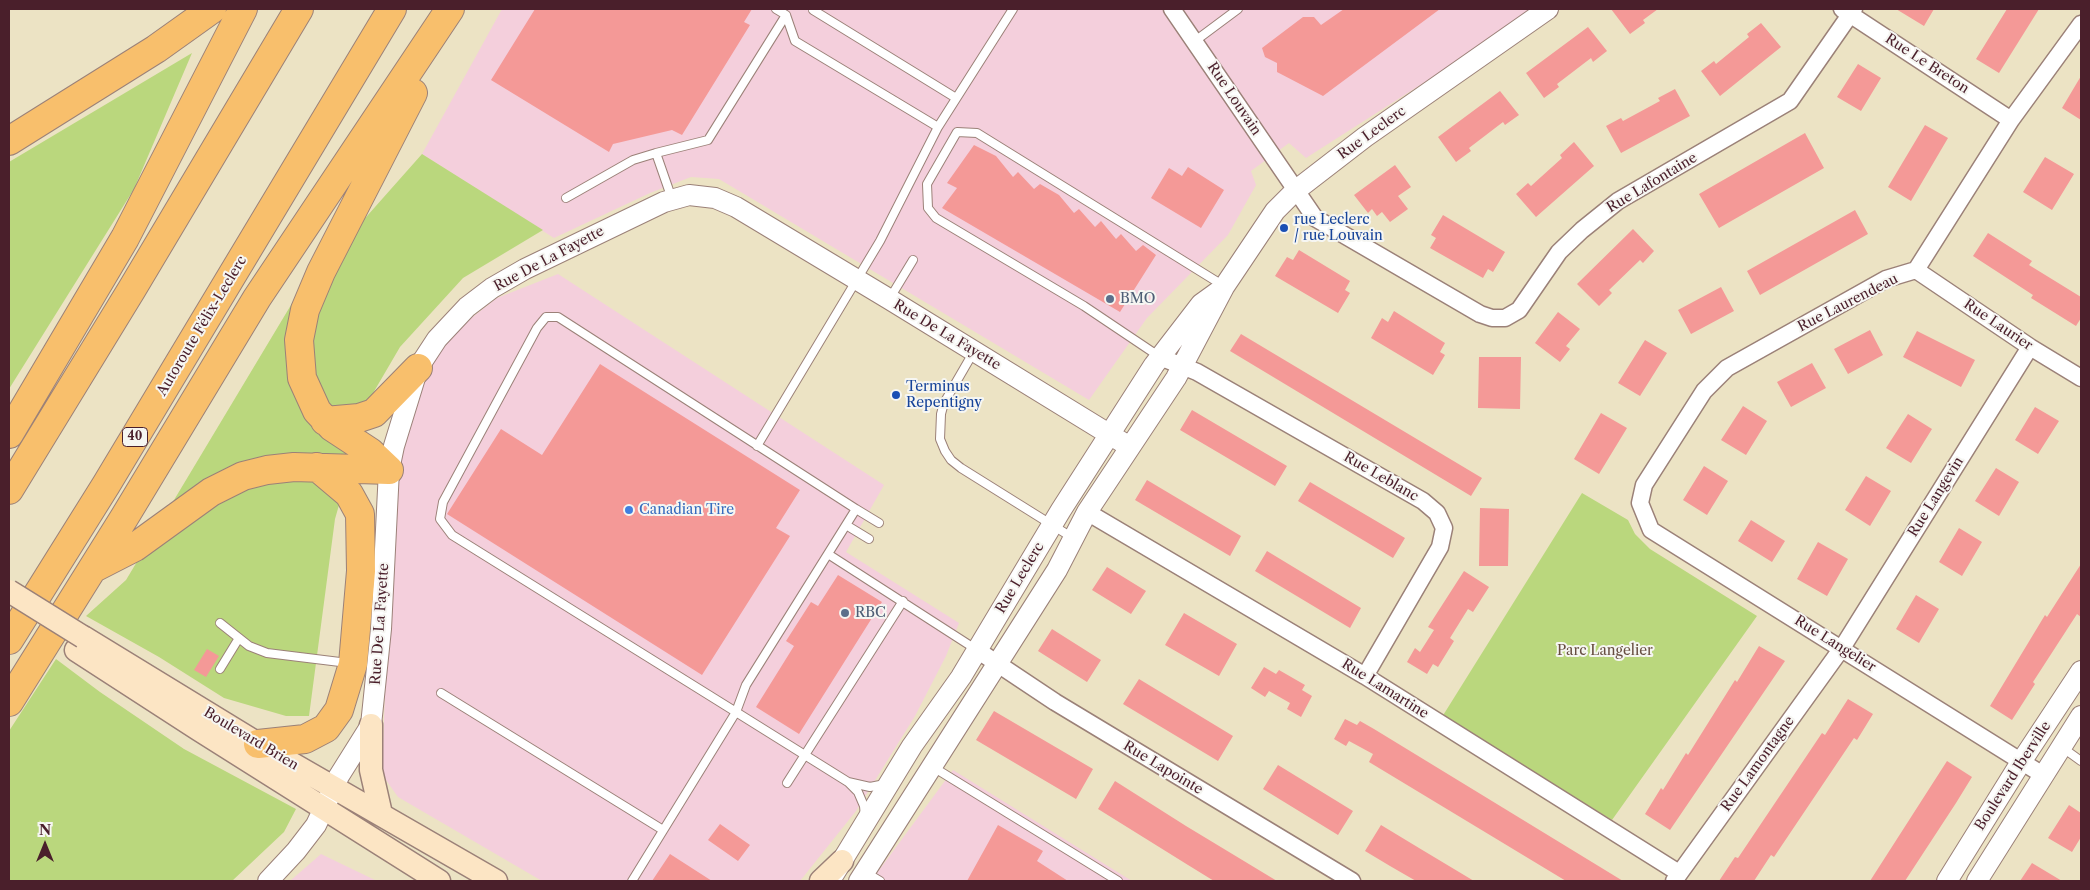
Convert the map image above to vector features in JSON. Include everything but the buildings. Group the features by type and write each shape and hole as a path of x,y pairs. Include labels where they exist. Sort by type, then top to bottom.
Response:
{"highway":[{"path":"9,141 156,49 212,9"},
{"path":"9,434 125,238 243,9"},
{"path":"9,490 137,281 299,9"},
{"path":"9,702 94,568 257,298 450,9"},
{"path":"389,470 370,452 325,421 309,397 301,372 300,333 305,310 326,260 456,9"},
{"name":"Autoroute Félix-Leclerc","path":"9,640 106,485 389,14"},
{"path":"325,421 359,418 374,413 418,368"},
{"path":"94,568 135,547 188,506 231,481 267,470 317,467 389,470"},
{"path":"258,744 305,739 326,728 342,702 353,664 361,580 362,545 360,514 349,494 317,467"}],"main road":[{"name":"Boulevard Brien","path":"9,591 79,643 325,809 440,881"},
{"name":"Boulevard Brien","path":"9,608 79,643 496,881"},
{"path":"371,725 371,770 381,814"},
{"path":"821,881 842,861"}],"street":[{"name":"Rue Louvain","path":"1172,9 1195,40 1295,190"},
{"name":"Rue Leclerc","path":"868,878 931,766 1056,570 1087,512 1183,366 1224,287 1266,222 1295,190 1365,137 1548,9"},
{"name":"Rue Lafontaine","path":"1295,190 1309,212 1322,223 1480,314 1492,318 1505,318 1519,310 1559,252 1582,230 1618,201 1790,101 1849,11"},
{"name":"Rue Le Breton","path":"1849,11 2011,120"},
{"name":"Rue Laurendeau","path":"1640,503 1644,484 1704,391 1727,368 1886,279 1916,270 2011,120 2079,32"},
{"name":"Rue De La Fayette","path":"268,881 310,833 325,809 333,787 371,725 380,636 389,470 399,427 418,368 447,328 467,307 492,288 525,269 672,199 697,195 725,201 858,280 1130,447"},
{"name":"Rue Laurier","path":"1916,270 2030,347 2081,378"},
{"name":"Rue Leclerc","path":"830,881 889,783 977,650 1035,556 1052,524 1160,357 1201,304 1224,287"},
{"name":"Rue Langevin","path":"1842,648 2030,347"},
{"name":"Rue Leblanc","path":"1160,357 1183,366 1423,501 1437,513 1444,528 1440,546 1365,676"},
{"name":"Rue Langelier","path":"1640,503 1651,530 2043,775"},
{"name":"Rue Lamartine","path":"1087,512 1365,676 1677,877"},
{"name":"Rue Lamontagne","path":"1677,877 1842,648"},
{"name":"Rue Lapointe","path":"977,650 1055,702 1352,881"},
{"name":"Boulevard Iberville","path":"1947,881 2021,762 2081,671"},
{"name":"Boulevard Iberville","path":"1977,881 2081,716"}],"lane":[{"path":"776,9 786,15 795,40 938,127"},
{"path":"814,9 956,98"},
{"path":"756,446 858,280 938,127 1013,9"},
{"path":"1195,40 1238,9"},
{"path":"566,198 633,160 708,140 786,15"},
{"path":"1160,357 1084,306 936,218 928,208 927,184 958,132 977,133 1224,287"},
{"path":"656,153 672,199"},
{"path":"889,299 913,260"},
{"path":"865,823 864,806 858,792 848,782 452,535 440,518 443,502 536,328 546,317 558,317 756,446 879,523"},
{"path":"974,351 944,403 941,414 940,439 945,450 961,468 1073,538"},
{"path":"632,881 736,712 746,685 856,509"},
{"path":"846,525 869,539"},
{"path":"828,554 977,650"},
{"path":"787,783 903,601"},
{"path":"220,623 249,646 267,653 353,664"},
{"path":"220,669 239,638"},
{"path":"441,693 663,830"},
{"path":"2061,747 2081,761"},
{"path":"931,766 1118,881"},
{"path":"848,782 870,787 889,783"}],"shaded area":[{"path":"502,9 1539,9 1306,158 1289,143 1251,171 1256,185 1228,235 1147,318 1089,400 719,179 691,177 650,193 554,238 422,154"},
{"path":"558,274 884,485 846,552 959,623 946,656 915,716 856,811 800,881 542,881 398,797 386,780 382,769 394,470 423,378 436,356 461,326 497,298"},
{"path":"953,770 1132,881 871,881"},
{"path":"321,854 377,881 290,881"}],"green space":[{"path":"192,53 134,189 9,389 9,162"},
{"path":"422,154 543,230 463,278 400,347 369,400 335,519 309,716 286,716 224,698 159,657 86,616 126,580 297,295"},
{"name":"Parc Langelier","path":"1582,493 1628,520 1635,534 1650,549 1757,616 1612,820 1442,717"},
{"path":"56,659 100,692 184,749 296,809 284,832 232,881 9,881 9,731"}],"place":[{"name":"rue Leclerc / rue Louvain","path":"1284,228"},
{"name":"BMO","path":"1110,299"},
{"name":"Terminus Repentigny","path":"896,395"},
{"name":"Canadian Tire","path":"629,510"},
{"name":"RBC","path":"845,613"}]}
